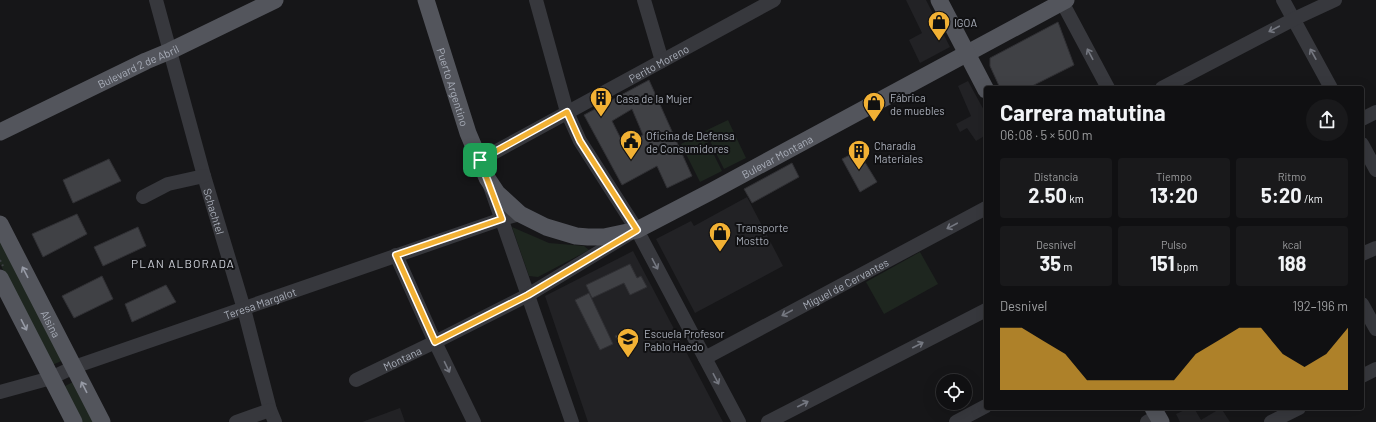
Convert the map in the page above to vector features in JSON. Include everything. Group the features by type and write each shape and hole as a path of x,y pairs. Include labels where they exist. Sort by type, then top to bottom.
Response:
{"main road":[{"name":"Bulevard 2 de Abril","path":"0,132 275,0"},
{"name":"Puerto Argentino","path":"426,0 468,133 487,178"},
{"path":"939,0 984,86"},
{"name":"Bulevar Montana","path":"487,178 497,192 520,214 546,227 576,236 588,237 604,237 637,230 1064,1"},
{"name":"Alsina","path":"0,224 102,422"},
{"path":"0,278 74,422"}],"street":[{"name":"Schachtel","path":"156,0 204,176 244,309 273,416"},
{"path":"536,0 567,112 580,141 637,230 739,422"},
{"path":"644,0 662,61"},
{"name":"Perito Moreno","path":"480,160 774,0"},
{"path":"1283,0 1330,86"},
{"path":"1166,86 1294,19 1335,0"},
{"path":"1064,1 1107,86"},
{"path":"1364,118 1376,112"},
{"path":"1364,148 1376,170"},
{"path":"143,197 168,184 204,176"},
{"name":"Puerto Argentino","path":"487,178 572,422"},
{"name":"Miguel de Cervantes","path":"704,358 984,209"},
{"name":"Teresa Margalot","path":"0,392 51,378 74,367 396,255 520,214"},
{"name":"Montana","path":"356,380 528,295 637,230"},
{"path":"1364,253 1376,248"},
{"path":"396,255 435,342 474,422"},
{"path":"1364,308 1376,329"},
{"path":"768,422 984,311"},
{"path":"1364,375 1376,369"},
{"path":"956,422 984,407"},
{"path":"1271,422 1295,410"},
{"path":"236,422 273,416"}],"shaded area":[{"path":"906,0 926,0 950,47 920,63 909,40 922,33"},
{"path":"968,81 984,110 984,136 976,141 967,128 960,132 956,124 971,116 958,86"},
{"path":"728,120 746,158 724,169 705,131"},
{"path":"703,133 722,171 700,182 681,144"},
{"name":"Transporte Mostto","path":"747,197 783,266 695,313 656,239 691,221 694,226"},
{"path":"512,227 549,243 584,246 589,250 538,277 529,276"},
{"path":"0,237 64,360 52,365 0,264"},
{"name":"Escuela Profesor Pablo Haedo","path":"633,251 723,422 588,422 545,296"},
{"path":"920,252 938,284 884,314 866,282"},
{"path":"75,381 96,422 80,422 63,387"},
{"path":"400,408 405,422 362,422"},
{"path":"1185,410 1195,410 1201,420 1218,410 1222,410 1230,422 1180,422 1176,414"}],"building":[{"path":"1058,22 1074,65 1032,86 999,86 990,66 990,58"},
{"path":"649,80 692,176 667,188 657,166 622,185 584,115","holes":["632,109 643,135 624,145 612,121"]},
{"name":"Charadía Materiales","path":"858,151 877,182 860,192 842,159"},
{"path":"109,159 121,181 73,203 63,180"},
{"path":"792,163 799,177 752,203 744,189"},
{"path":"77,214 87,234 43,257 32,234"},
{"path":"138,227 146,246 103,266 94,247"},
{"path":"630,264 637,278 641,276 647,287 630,295 624,283 592,298 586,285"},
{"path":"102,276 113,299 74,318 62,296"},
{"path":"166,285 176,302 132,322 125,304"},
{"path":"589,293 613,344 600,350 575,300"},
{"path":"630,329 634,338 620,345 615,336"}],"place":[{"name":"IGOA","path":"939,42"},
{"name":"Casa de la Mujer","path":"601,118"},
{"name":"Fábrica de muebles","path":"874,122"},
{"name":"Oficina de Defensa de Consumidores","path":"631,160"},
{"name":"Charadía Materiales","path":"859,170"},
{"name":"Transporte Mostto","path":"720,252"},
{"name":"Escuela Profesor Pablo Haedo","path":"628,358"}],"district":[{"name":"PLAN ALBORADA","path":"183,263"}],"route":[{"path":"567,112 580,141 637,230 528,295 435,342 396,255 502,219 480,160 567,112"}]}
